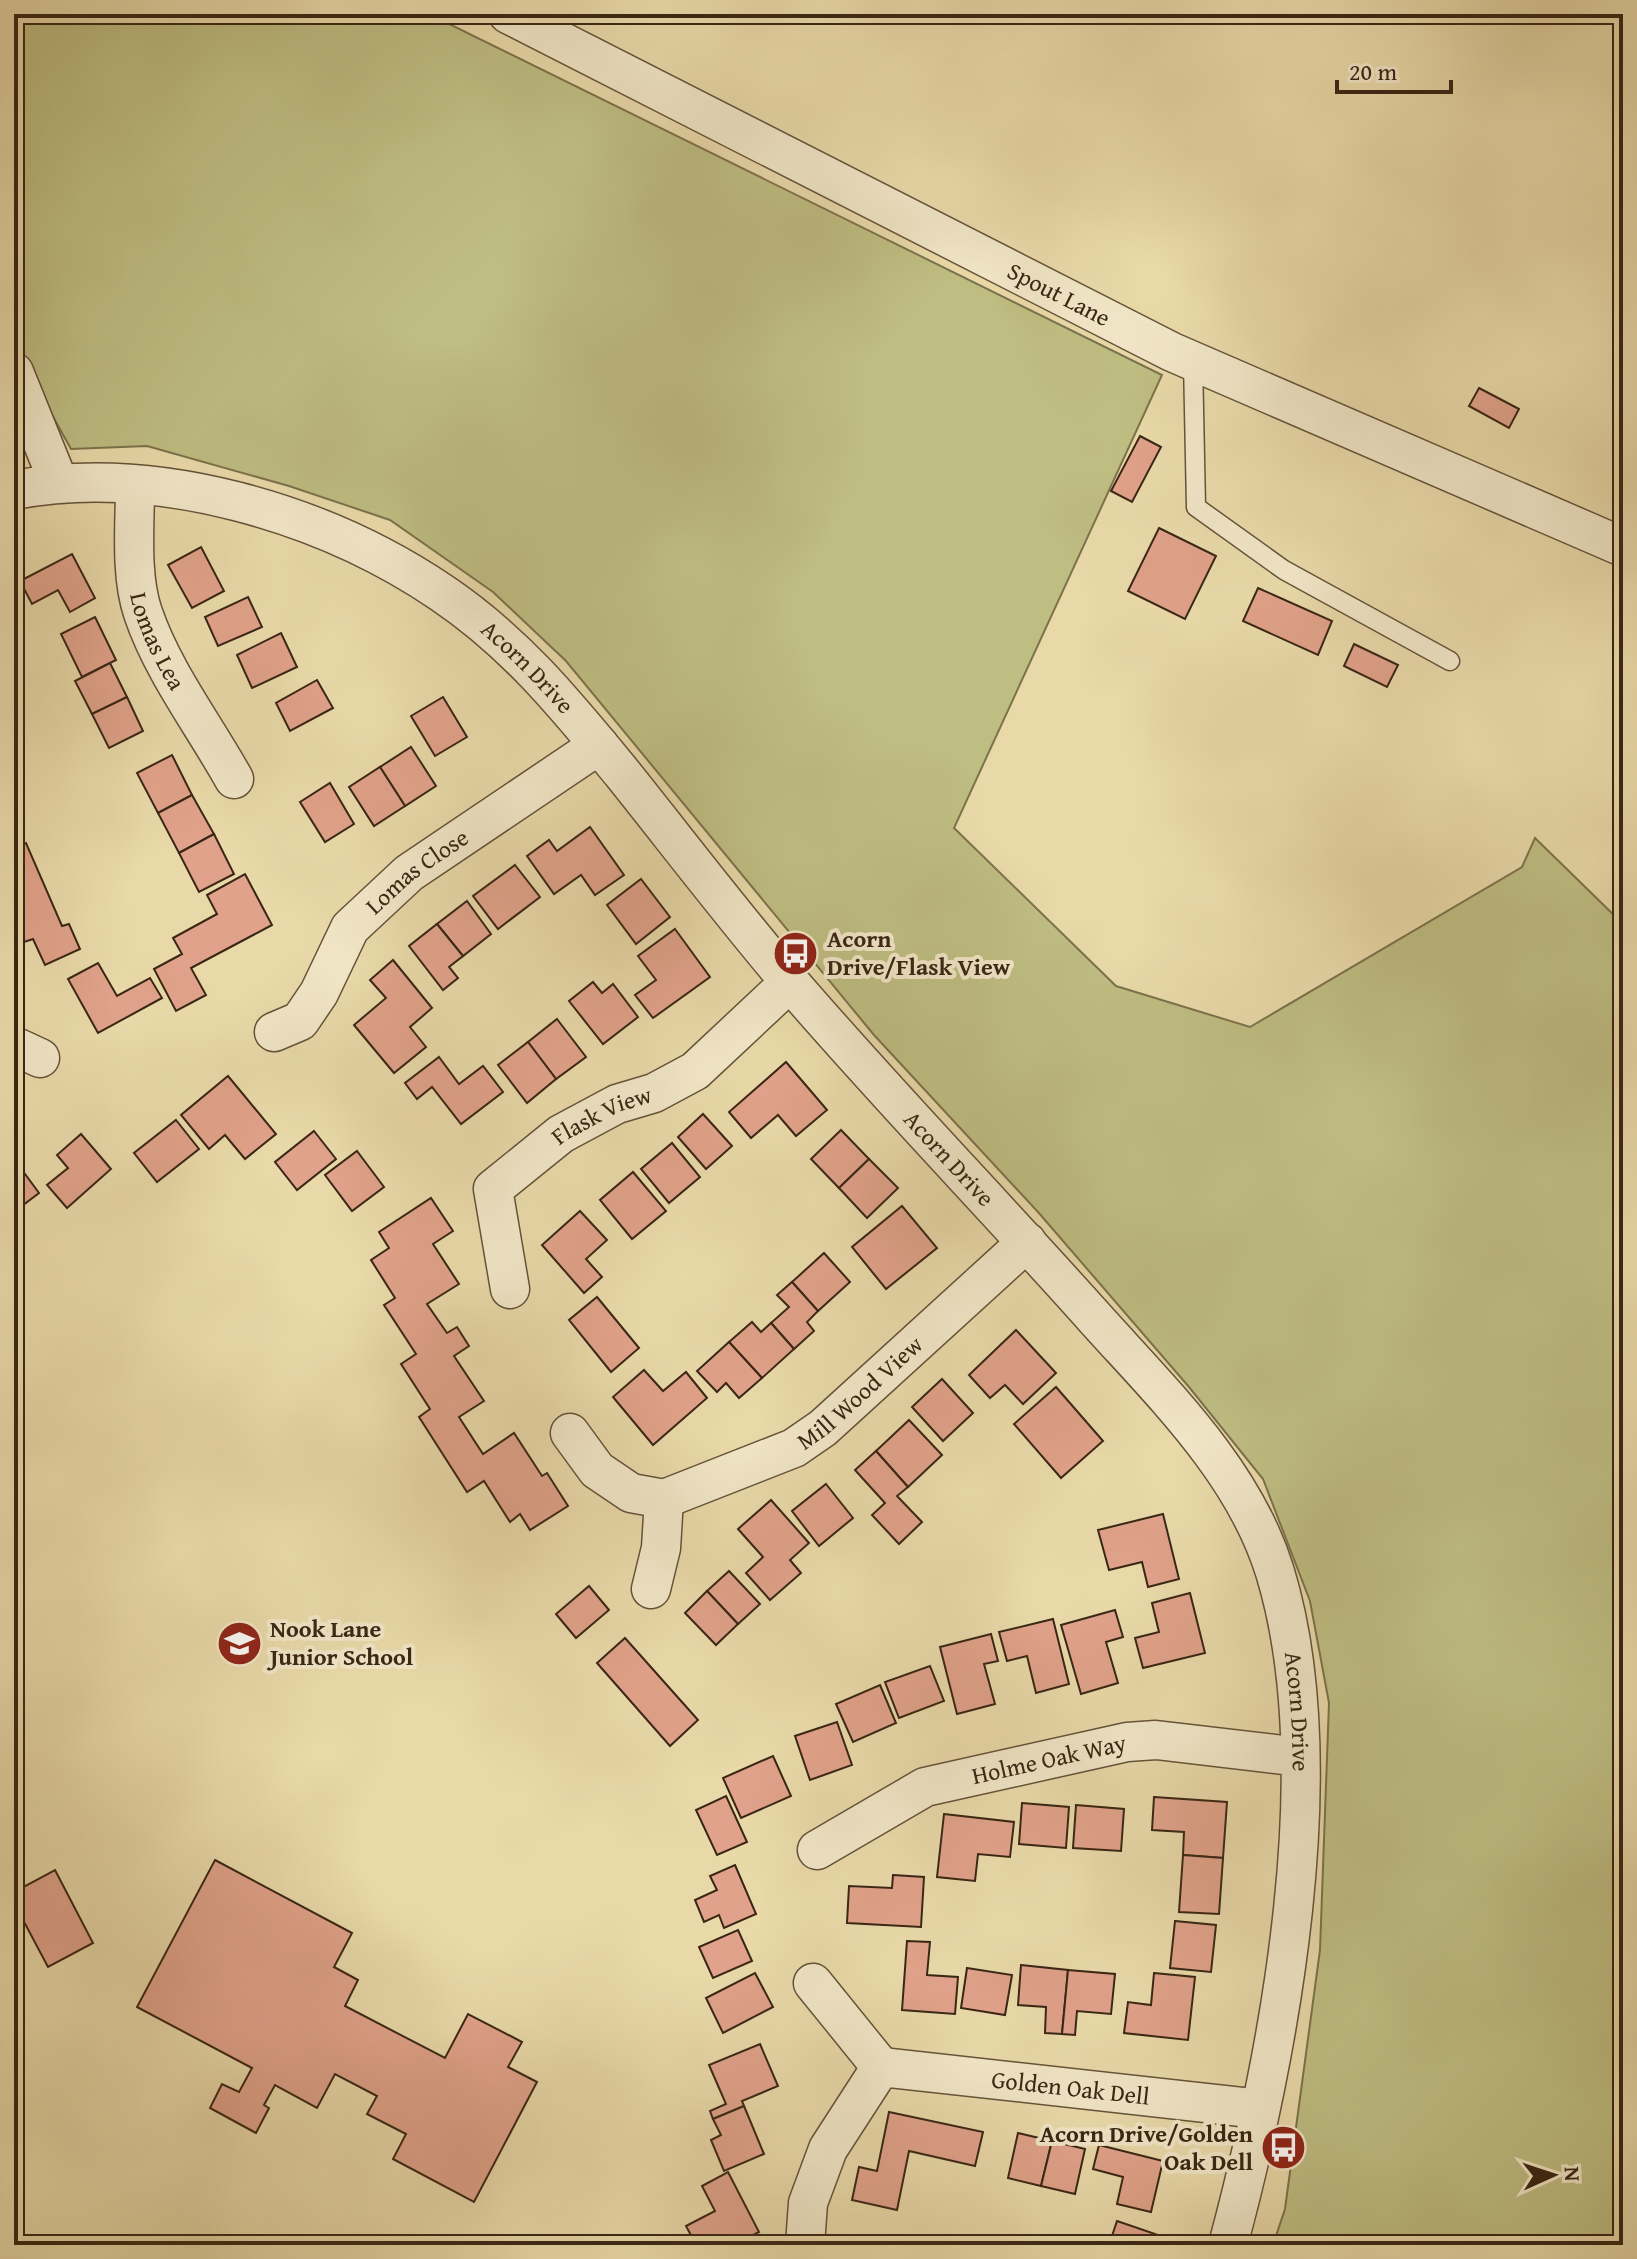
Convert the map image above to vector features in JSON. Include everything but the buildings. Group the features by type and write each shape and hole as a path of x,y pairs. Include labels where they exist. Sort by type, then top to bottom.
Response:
{"street":[{"name":"Spout Lane","path":"508,14 1193,361 1623,547"},
{"path":"14,372 58,481"},
{"name":"Acorn Drive","path":"14,490 58,481 135,485 224,498 311,524 382,557 439,591 486,626 546,680 790,982 1027,1242 1193,1430 1234,1484 1259,1528 1289,1623 1298,1683 1300,1757 1286,1961 1260,2109 1228,2245"},
{"name":"Lomas Lea","path":"135,485 136,552 142,611 163,659 234,779"},
{"name":"Lomas Close","path":"274,1032 300,1021 319,993 350,928 409,873 599,745"},
{"name":"Flask View","path":"510,1289 493,1189 561,1134 617,1104 654,1093 695,1071 790,982"},
{"name":"Mill Wood View","path":"664,1499 794,1448 823,1428 1027,1242"},
{"path":"570,1433 597,1470 631,1493 664,1499 661,1548 651,1589"},
{"name":"Holme Oak Way","path":"817,1850 925,1787 1127,1742 1156,1740 1300,1757"},
{"path":"805,2245 808,2203 828,2149 881,2067 813,1983"},
{"name":"Golden Oak Dell","path":"881,2067 1260,2109"}],"lane":[{"path":"1193,361 1196,507 1284,570 1450,661"}],"shaded area":[{"path":"14,14 429,14 1162,375 954,828 1116,986 1250,1027 1522,867 1535,838 1623,924 1623,2245 1273,2245 1285,2209 1320,1950 1329,1703 1310,1601 1263,1479 1189,1387 1038,1212 874,1035 566,661 493,592 390,520 289,486 147,446 71,449 14,347"}],"place":[{"name":"Acorn Drive/Flask View","path":"796,953"},
{"name":"Nook Lane Junior School","path":"239,1643"},
{"name":"Acorn Drive/Golden Oak Dell","path":"1284,2148"}]}
